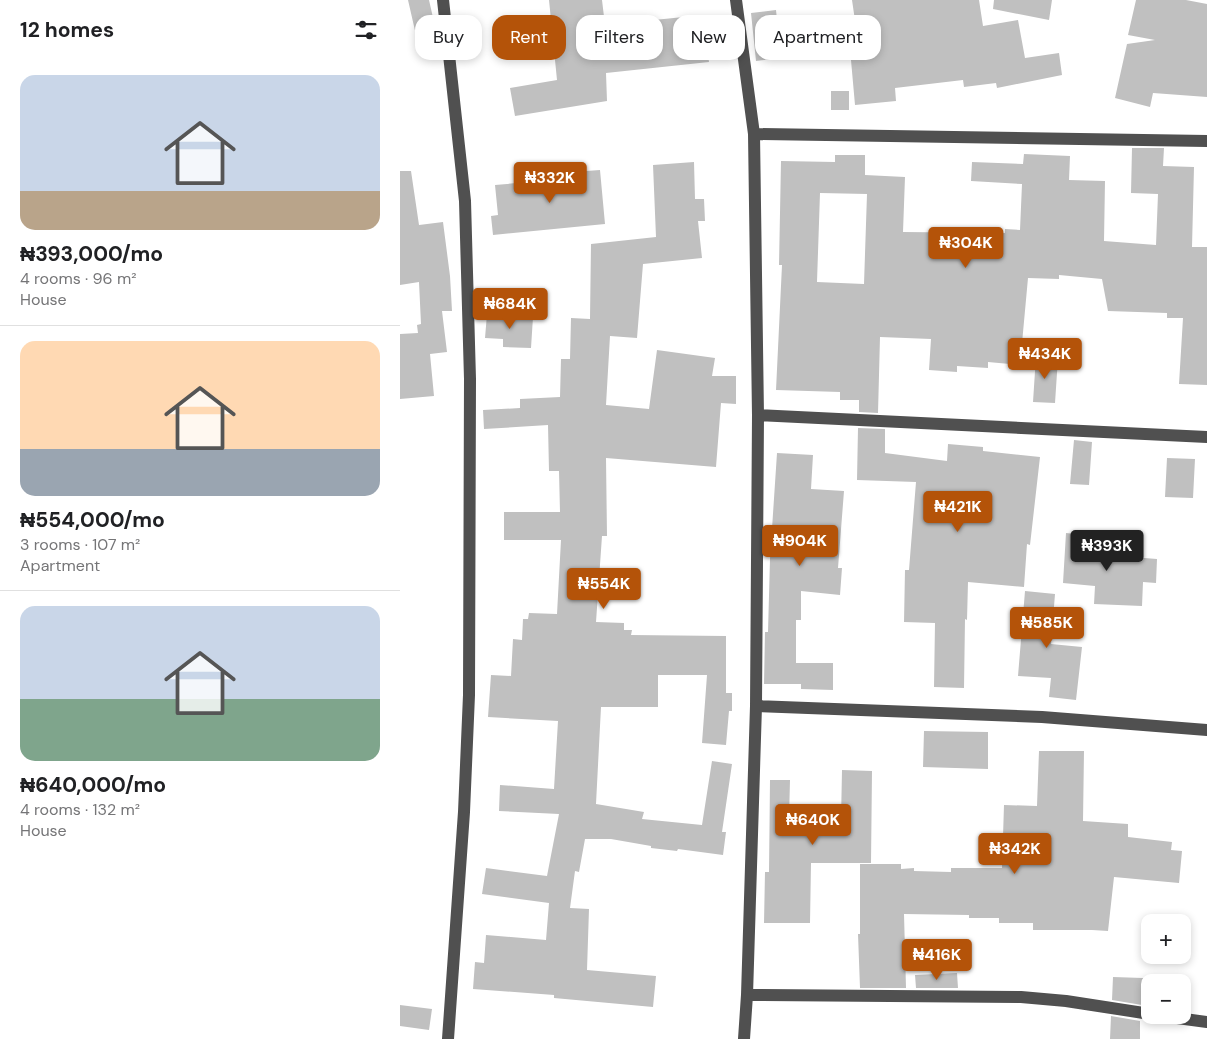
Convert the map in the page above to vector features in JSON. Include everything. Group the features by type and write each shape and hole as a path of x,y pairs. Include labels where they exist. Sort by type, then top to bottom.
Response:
{"street":[{"path":"442,0 465,201 470,379 469,695 464,812 448,1039"},
{"path":"736,0 754,134 758,415 756,706 744,1039"},
{"path":"754,134 1207,140"},
{"path":"758,415 1207,437"},
{"path":"756,706 1042,716 1207,730"},
{"path":"747,995 1021,997 1066,1001 1141,1013"},
{"path":"1191,1020 1207,1022"}],"building":[{"path":"408,0 429,0 432,15 415,15 415,31"},
{"path":"549,0 602,0 604,15 576,15 576,60 663,60 663,19 673,18 673,60 709,60 709,62 606,73 607,101 515,116 510,88 557,80 555,60 566,60 566,15 550,15"},
{"path":"852,0 979,0 983,26 1018,20 1025,58 1059,53 1062,75 997,88 996,83 964,87 963,80 895,88 896,101 855,105 851,60 881,60 881,15 854,15"},
{"path":"994,0 1052,0 1049,20 993,9"},
{"path":"1136,0 1186,0 1207,4 1207,97 1153,93 1150,107 1115,98 1127,44 1155,40 1128,35"},
{"path":"776,10 777,15 755,15 755,51 751,13"},
{"path":"831,91 849,91 849,110 831,110"},
{"path":"1132,148 1164,148 1163,166 1194,167 1192,247 1207,247 1207,385 1179,384 1183,318 1167,318 1167,313 1108,311 1102,279 1059,275 1059,279 1028,278 1020,365 988,362 988,368 957,366 957,372 929,370 931,339 880,337 878,413 859,412 859,400 840,400 840,392 776,390 782,265 779,265 781,161 835,162 835,155 865,155 865,175 905,177 903,232 1005,233 1005,229 1020,230 1022,184 971,181 972,162 1023,164 1024,154 1070,156 1069,180 1105,181 1104,241 1156,245 1158,194 1131,193","holes":["820,193 867,194 864,284 817,282"]},
{"path":"694,162 695,199 704,199 705,221 698,221 702,258 643,264 637,338 610,336 606,405 649,409 657,350 715,358 712,376 736,376 736,404 721,403 716,467 606,458 607,536 602,536 596,622 624,623 624,630 632,630 631,635 726,636 726,693 732,693 732,711 729,711 726,745 702,743 707,675 658,675 658,707 601,707 596,804 644,812 642,819 702,825 712,761 732,764 722,832 726,832 723,855 678,849 677,851 651,848 651,846 611,839 585,839 579,872 575,871 570,908 589,909 587,970 656,976 653,1007 554,998 554,995 473,989 475,962 484,963 486,935 546,940 549,903 482,894 486,868 547,876 559,814 499,811 500,785 554,789 558,721 488,717 491,675 511,676 513,639 522,640 523,619 528,619 529,613 557,614 561,540 504,540 504,512 560,512 559,471 549,471 548,425 484,429 483,410 520,408 520,399 560,397 561,359 570,359 571,318 590,319 591,244 656,237 653,165"},
{"path":"600,170 605,224 493,235 491,216 498,215 495,185 574,178 573,172"},
{"path":"400,171 411,171 419,225 443,222 450,276 452,311 442,311 447,352 430,354 434,396 400,399 400,334 418,333 417,325 421,324 419,282 400,285"},
{"path":"487,314 533,317 531,348 503,347 503,339 485,338"},
{"path":"1036,356 1058,358 1055,403 1033,402"},
{"path":"858,428 885,429 885,453 947,461 948,444 983,447 983,451 1040,457 1030,545 1027,544 1024,587 968,582 967,620 965,619 964,688 934,687 935,623 904,622 905,570 909,570 916,482 857,480"},
{"path":"1074,440 1092,442 1089,485 1070,484"},
{"path":"777,453 813,455 811,489 844,491 838,568 842,568 840,595 801,591 801,620 796,620 796,663 833,663 833,690 801,689 801,684 764,684 765,632 768,632 770,559"},
{"path":"1167,458 1195,459 1193,498 1165,497"},
{"path":"1066,533 1095,536 1094,554 1157,559 1156,583 1143,582 1142,606 1094,604 1095,586 1063,583"},
{"path":"1025,591 1055,594 1051,644 1082,647 1076,700 1049,697 1051,678 1018,676"},
{"path":"924,731 988,732 988,769 923,767"},
{"path":"1039,751 1084,751 1083,821 1128,824 1128,837 1172,842 1171,850 1182,851 1179,883 1114,877 1108,931 1033,930 1033,923 999,923 999,918 969,918 969,915 904,914 906,988 860,988 858,934 860,934 860,864 901,864 901,869 914,868 914,871 951,872 951,868 1002,868 1004,805 1037,806"},
{"path":"842,770 872,771 871,863 811,863 810,923 764,923 765,872 769,872 770,780 790,780 789,819 841,820"},
{"path":"957,973 958,988 916,988 915,975"},
{"path":"1113,977 1141,978 1141,1005 1112,1000"},
{"path":"400,1005 432,1009 429,1030 400,1026"},
{"path":"1111,1016 1140,1021 1140,1039 1110,1039"}]}
